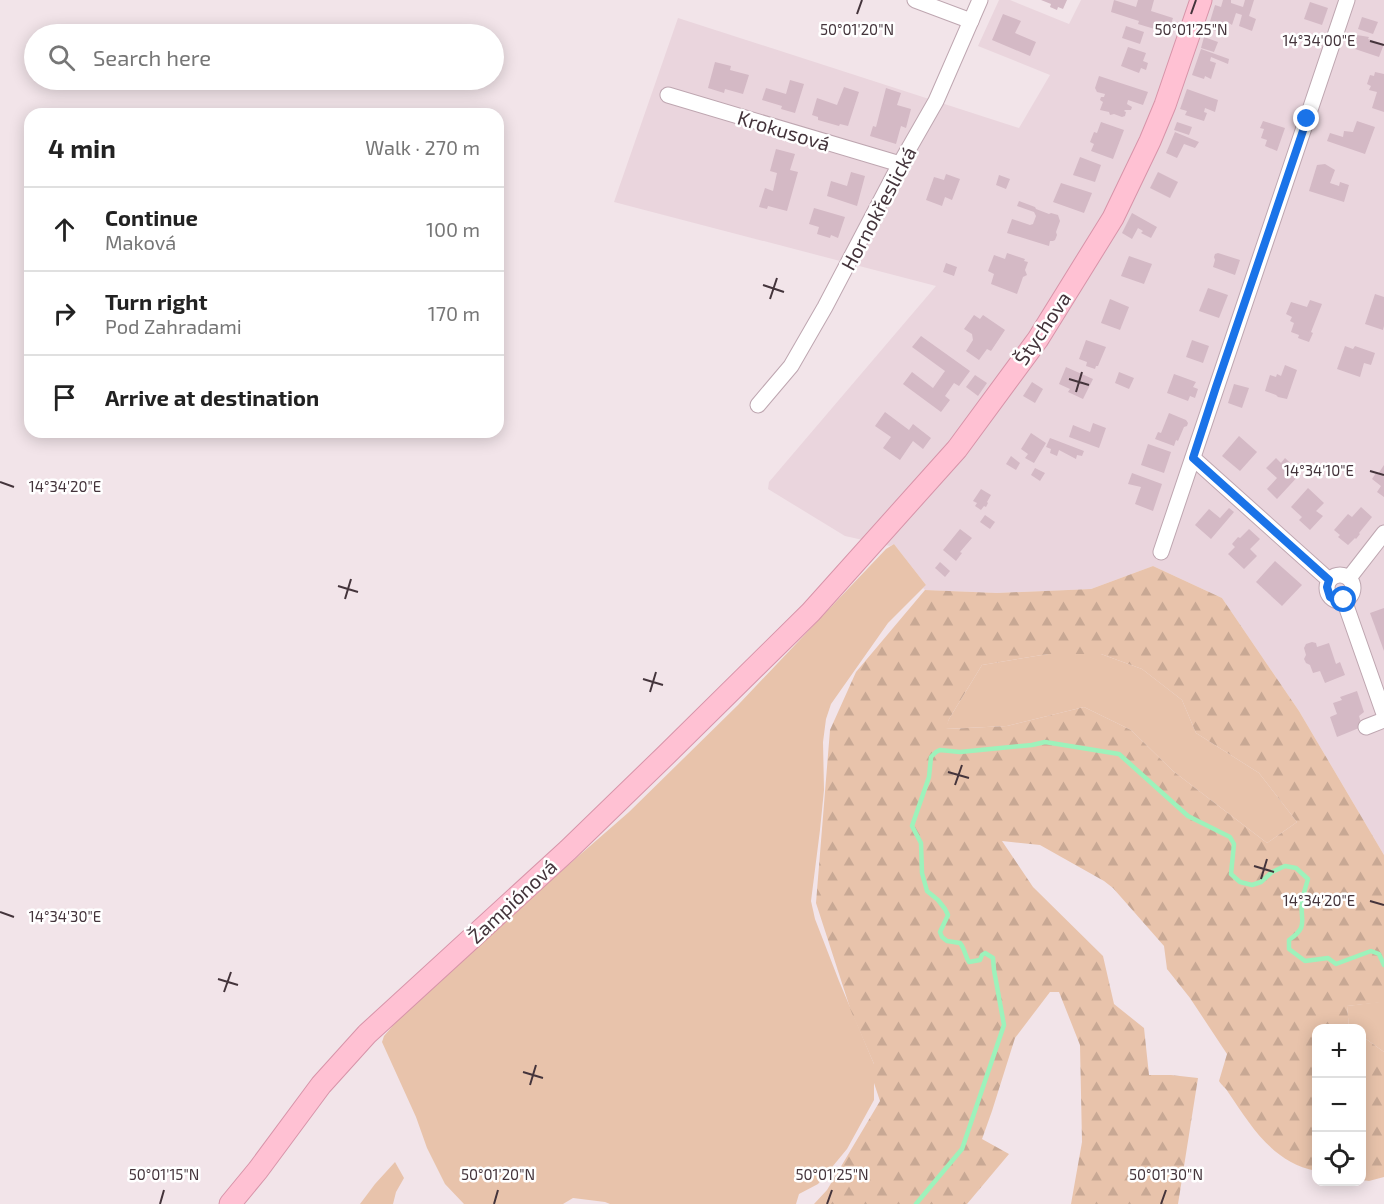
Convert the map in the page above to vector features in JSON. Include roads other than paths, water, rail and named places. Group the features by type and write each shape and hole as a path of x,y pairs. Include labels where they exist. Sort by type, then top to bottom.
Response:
{"street":[{"path":"915,0 971,21"},
{"name":"Hornokřeslická","path":"758,405 791,366 825,307 900,164 936,101 980,0"},
{"name":"Štychova","path":"811,612 957,449 1038,339 1113,218 1165,105 1201,0"},
{"path":"1161,552 1347,0"},
{"name":"Krokusová","path":"668,95 900,164"},
{"path":"1193,458 1329,580"},
{"path":"1348,578 1384,533"},
{"path":"1338,575 1348,578 1353,589 1350,596 1337,601 1330,597 1327,587 1329,580 1338,575"},
{"path":"1344,600 1384,714"},
{"name":"Žampiónová","path":"230,1204 321,1085 368,1034 576,842 811,612"},
{"path":"1366,727 1384,720"}],"waterway":[{"path":"916,1204 962,1149 1004,1025 993,958 985,953 980,960 969,962 960,943 947,941 942,937 940,932 948,915 938,900 927,891 922,873 921,843 912,826 929,777 931,757 936,752 940,750 960,752 1045,742 1119,754 1188,816 1230,837 1234,844 1231,874 1240,882 1252,885 1261,882 1272,872 1285,866 1296,868 1308,879 1302,902 1301,927 1289,940 1289,949 1305,961 1328,958 1336,964 1371,951 1379,954 1384,965"}]}
